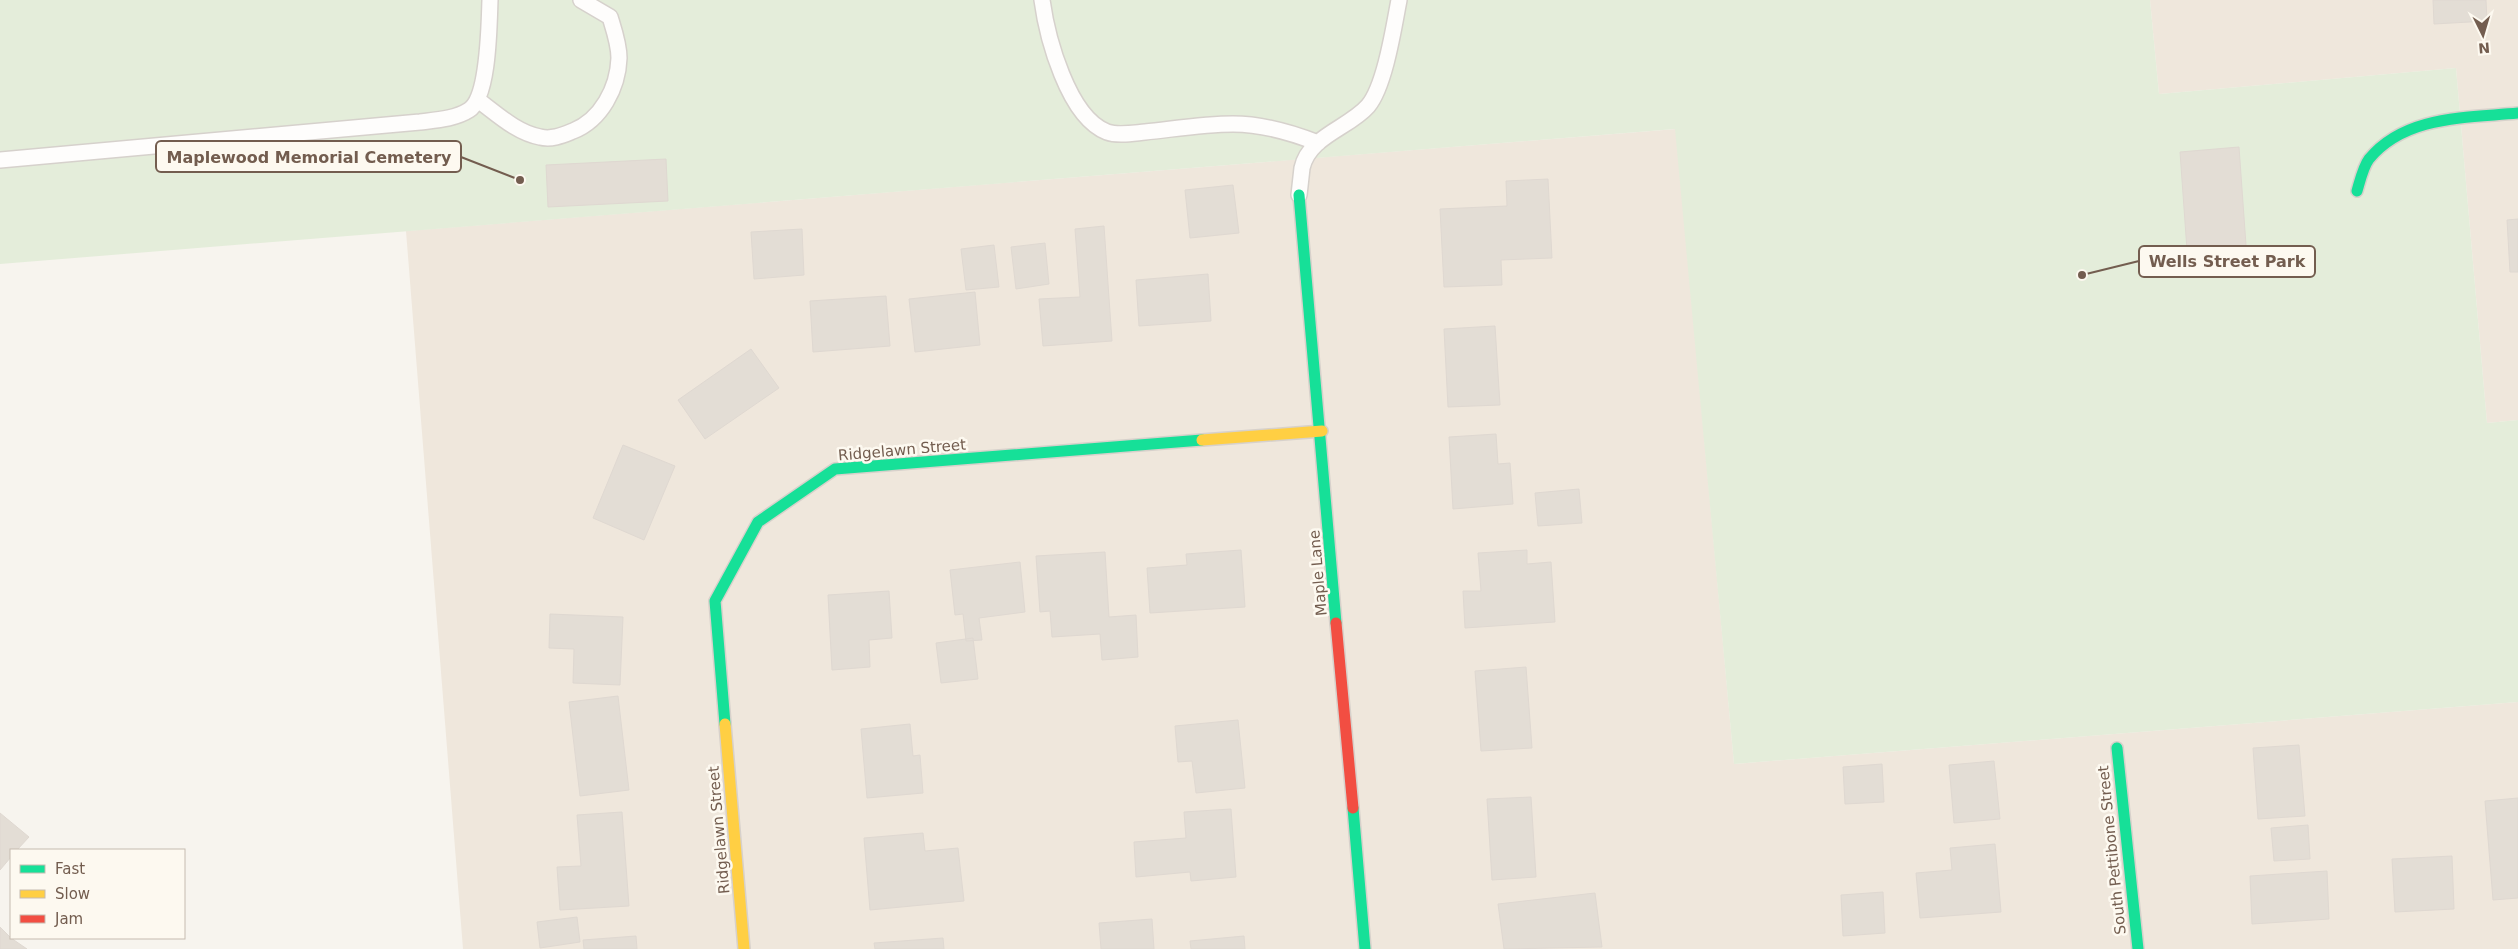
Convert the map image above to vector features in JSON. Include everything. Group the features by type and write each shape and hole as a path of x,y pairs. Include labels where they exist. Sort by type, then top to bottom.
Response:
{"street":[{"path":"2357,191 2368,160 2394,136 2421,125 2452,119 2518,113"},
{"name":"Maple Lane","path":"1299,195 1322,431 1365,949"},
{"name":"Ridgelawn Street","path":"744,949 715,601 758,522 835,469 1322,431"},
{"name":"South Pettibone Street","path":"2117,748 2138,949"}],"lane":[{"path":"0,160 420,122 453,117 469,110 478,100 489,34 490,0"},
{"path":"478,100 519,129 541,138 558,137 583,127 601,112 611,91 619,58 615,32 610,17 581,0"},
{"path":"1042,0 1045,22 1064,80 1077,105 1092,122 1108,132 1130,133 1232,124 1265,126 1294,133 1318,143"},
{"path":"1299,195 1303,166 1318,143 1368,106 1377,90 1393,32 1398,0"}],"shaded area":[{"path":"2150,0 2518,0 2518,420 2487,423 2456,68 2159,94"},
{"path":"1676,129 1734,764 2518,702 2518,949 463,949 406,231"}],"green space":[{"path":"0,0 2150,0 2159,94 2456,68 2487,423 2518,420 2518,702 1734,764 1675,129 0,264"}],"building":[{"path":"2433,0 2486,0 2487,21 2434,24"},
{"path":"2239,147 2247,259 2188,264 2180,152"},
{"path":"666,159 668,201 548,207 546,165"},
{"path":"1548,179 1552,258 1501,260 1502,285 1444,287 1440,209 1507,206 1506,181"},
{"path":"1233,185 1239,233 1190,238 1185,190"},
{"path":"2518,219 2518,272 2510,272 2507,220"},
{"path":"1104,226 1112,341 1043,346 1039,299 1080,297 1075,229"},
{"path":"802,229 804,275 754,279 751,232"},
{"path":"1045,243 1049,284 1016,289 1011,247"},
{"path":"994,245 999,287 966,290 961,249"},
{"path":"1208,274 1211,321 1139,326 1136,280"},
{"path":"975,292 980,345 915,352 909,299"},
{"path":"886,296 890,346 813,352 810,301"},
{"path":"1495,326 1500,405 1448,407 1444,329"},
{"path":"751,349 779,388 705,439 678,400"},
{"path":"1496,434 1498,464 1510,463 1513,504 1453,509 1449,437"},
{"path":"623,445 675,466 644,540 593,518"},
{"path":"1579,489 1582,523 1538,526 1535,493"},
{"path":"1241,550 1245,607 1150,613 1147,568 1187,565 1186,554"},
{"path":"1527,550 1527,564 1551,562 1555,622 1465,628 1463,591 1481,591 1478,553"},
{"path":"1105,552 1109,617 1136,615 1138,657 1102,660 1100,634 1052,637 1050,611 1040,612 1036,556"},
{"path":"1020,562 1025,612 979,618 982,640 966,641 963,614 955,615 950,570"},
{"path":"889,591 892,638 869,640 870,667 832,670 828,595"},
{"path":"550,614 623,617 620,685 573,683 574,649 549,648"},
{"path":"973,638 978,679 941,683 936,643"},
{"path":"1526,667 1532,748 1481,751 1475,671"},
{"path":"618,696 629,790 580,796 569,702"},
{"path":"1238,720 1245,788 1196,793 1192,761 1178,762 1175,726"},
{"path":"910,724 913,756 920,755 923,793 867,798 861,729"},
{"path":"2299,745 2305,816 2258,819 2253,748"},
{"path":"1994,761 2000,819 1954,823 1949,765"},
{"path":"1882,764 1884,802 1845,804 1843,767"},
{"path":"1531,797 1536,877 1492,880 1487,799"},
{"path":"2518,798 2518,898 2493,900 2485,801"},
{"path":"1231,809 1236,877 1191,881 1190,872 1136,877 1134,842 1186,838 1184,812"},
{"path":"622,812 629,906 560,910 557,867 581,866 577,815"},
{"path":"0,813 29,837 18,849 10,849 10,858 0,870"},
{"path":"2308,825 2310,859 2274,861 2271,828"},
{"path":"923,833 925,851 958,848 964,901 870,910 864,838"},
{"path":"1995,844 2001,912 1920,918 1916,873 1952,870 1950,848"},
{"path":"2452,856 2454,909 2395,912 2392,859"},
{"path":"2327,871 2329,919 2252,924 2250,876"},
{"path":"1883,892 1885,933 1843,936 1841,895"},
{"path":"1595,893 1602,947 1504,949 1498,904"},
{"path":"577,917 580,942 540,948 537,922"},
{"path":"1152,919 1154,949 1101,949 1099,923"},
{"path":"0,927 10,939 27,949 0,949"},
{"path":"636,936 637,949 584,949 583,940"},
{"path":"1244,936 1245,949 1191,949 1190,941"},
{"path":"943,938 944,949 875,949 874,943"}],"traffic: fast":[{"path":"2357,191 2363,170 2369,159 2400,134 2438,121 2518,113"},
{"path":"1299,195 1336,623"},
{"path":"725,724 715,601 758,522 835,469 1202,440"},
{"path":"2117,748 2138,949"},
{"path":"1353,808 1365,949"}],"traffic: slow":[{"path":"1202,440 1322,431"},
{"path":"725,724 744,949"}],"traffic: jam":[{"path":"1336,623 1353,808"}],"place":[{"name":"Maplewood Memorial Cemetery","path":"520,180"},
{"name":"Wells Street Park","path":"2082,275"}]}
